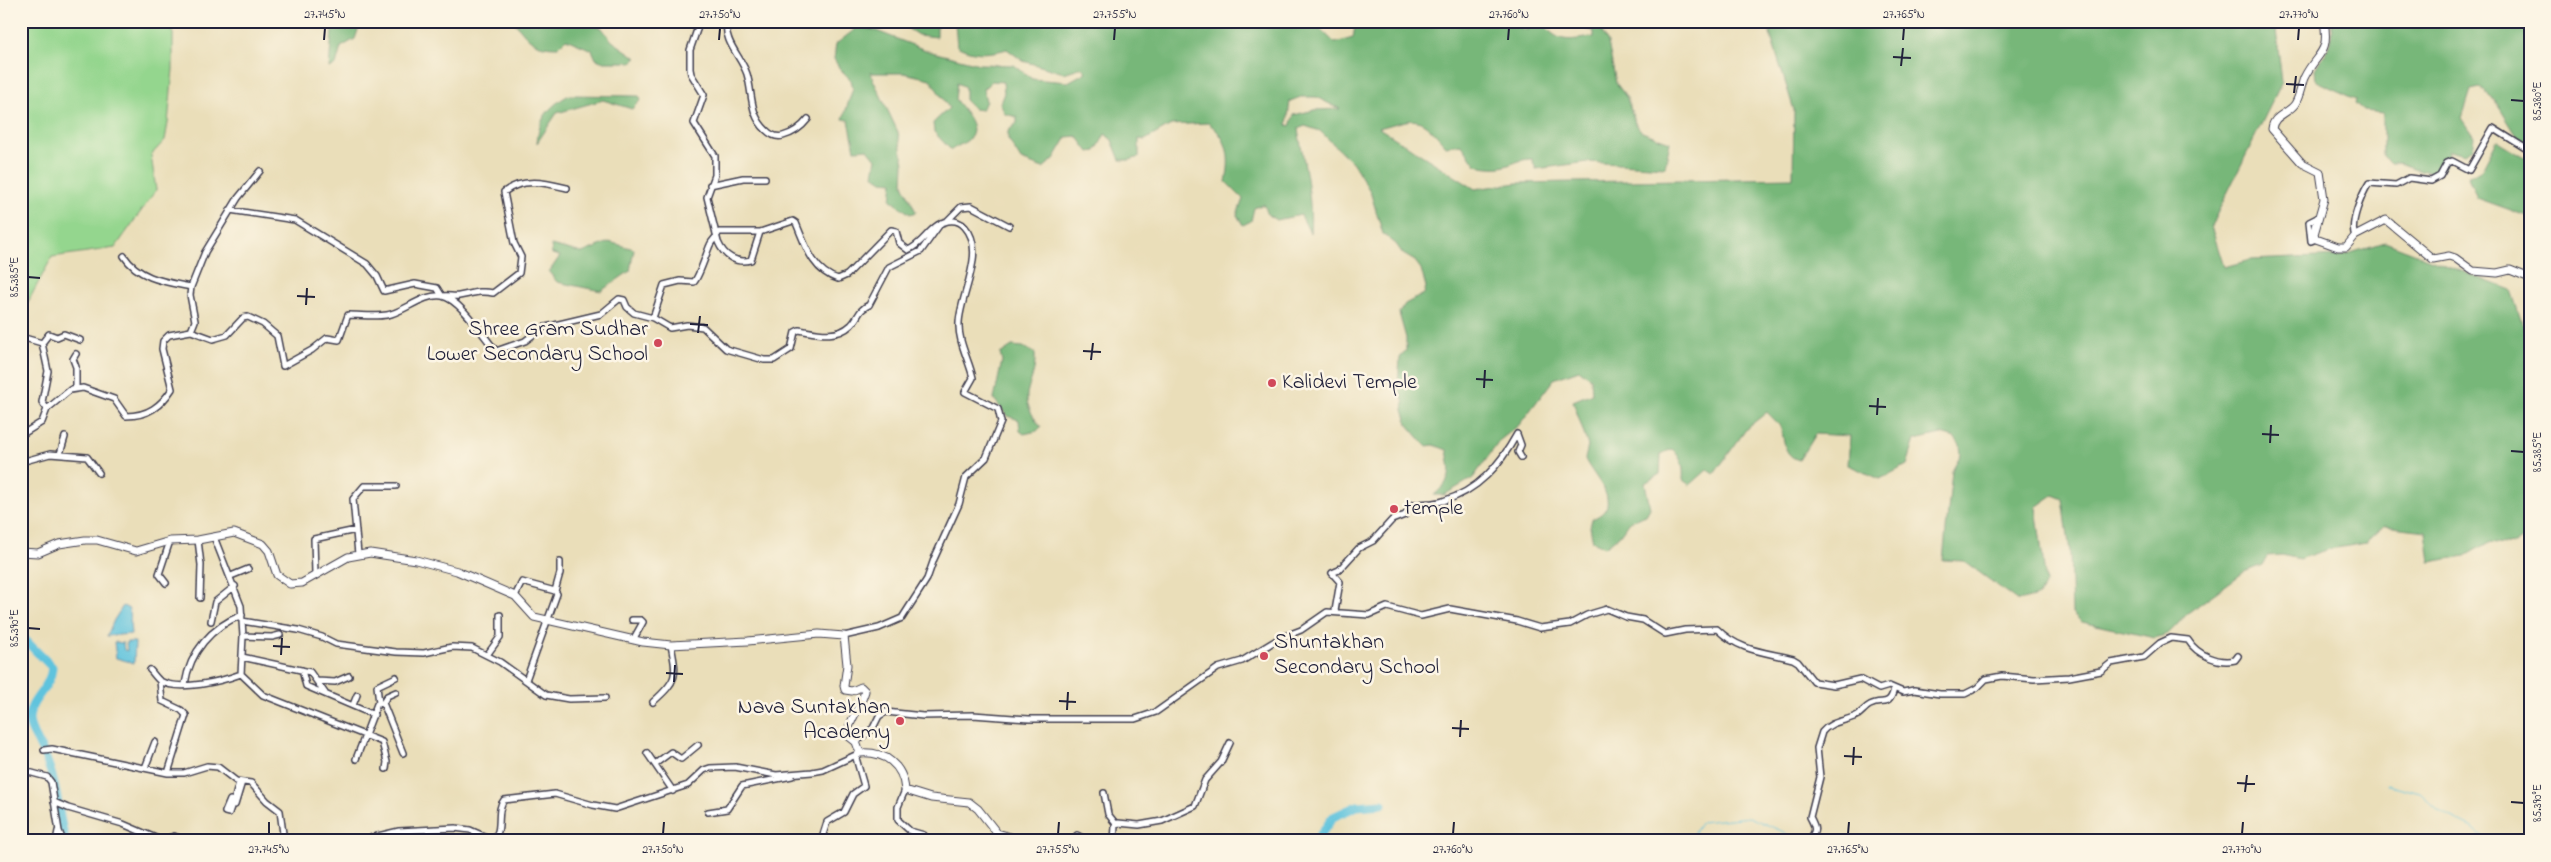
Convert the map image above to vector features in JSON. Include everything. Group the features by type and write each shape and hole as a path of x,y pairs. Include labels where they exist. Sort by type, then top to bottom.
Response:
{"street":[{"path":"700,21 690,50 690,69 704,96 694,123 715,156 715,175 710,185 708,197 717,236 721,248 734,260 744,262 754,257 760,232"},
{"path":"727,21 727,36 746,72 751,104 758,121 773,136 780,137 797,130 808,119"},
{"path":"2324,21 2327,40 2323,52 2309,68 2295,104 2275,119 2272,129 2302,163 2320,172 2324,200 2314,234 2316,238 2343,248 2351,243 2355,236 2386,220 2433,259 2449,256 2473,271 2497,274 2510,270 2530,278"},
{"path":"2355,236 2353,233 2354,216 2369,183 2396,185 2409,178 2431,181 2440,176 2447,163 2452,161 2469,170 2493,128 2530,152"},
{"path":"191,331 195,321 190,295 191,287 206,249 230,210 260,171"},
{"path":"710,185 743,178 765,178"},
{"path":"70,390 83,388 114,399 126,416 135,416 154,410 165,400 172,389 162,349 163,341 169,335 191,331 213,340 226,335 243,318 248,318 263,324 277,336 283,366 312,350 327,338 339,340 348,315 386,315 402,311 415,302 450,294 458,296 479,292 493,293 519,273 521,257 514,244 504,192 529,182 545,182 567,188"},
{"path":"947,221 961,208 971,206 1010,226"},
{"path":"230,210 295,220 368,264 377,276 384,291 415,284 437,288 442,296 458,305 496,351 525,341 542,328 601,314 619,298 624,300 627,308 634,313 653,318 670,328 687,325 703,327 726,349 764,360 774,360 791,349 795,332 799,330 832,335 851,325 861,308 869,306 889,266 921,251 941,223"},
{"path":"21,552 38,553 58,544 85,540 110,543 131,551 170,541 198,540 234,533 258,541 269,551 277,575 290,584 302,583 315,574 358,554 375,553 424,562 457,571 515,596 534,617 634,640 671,645 748,641 819,634 844,636 879,628 902,618 927,579 959,504 966,477 986,458 1000,422 998,409 965,392 973,378 961,343 959,323 971,275 974,245 964,225 955,221 941,223 930,231 914,248 908,250 899,244 896,231 891,230 847,276 838,279 820,267 806,251 796,223 793,221 760,232 719,232 709,247 709,255 694,282 680,281 664,285 653,318"},
{"path":"124,256 131,267 143,274 157,280 191,287"},
{"path":"47,409 42,402 48,371 42,343 49,334 57,337 64,334 80,340"},
{"path":"21,337 42,343"},
{"path":"21,435 42,422 47,409 70,390 76,388 76,367 72,359 76,354"},
{"path":"1335,611 1340,582 1332,573 1339,570 1358,548 1373,541 1392,520 1405,515 1412,505 1442,502 1484,480 1494,469 1516,434 1521,445 1518,452 1521,457"},
{"path":"60,454 65,436"},
{"path":"21,462 39,456 60,454 87,457 99,473"},
{"path":"358,554 353,499 361,488 396,486"},
{"path":"315,574 314,539 356,530"},
{"path":"214,537 234,586 242,618 241,674 263,695 382,742 387,762 386,769"},
{"path":"198,540 201,565 200,598"},
{"path":"166,584 159,574 170,541"},
{"path":"526,680 549,621 557,594 555,592 560,573 560,562"},
{"path":"230,576 248,569"},
{"path":"515,596 522,582 555,592"},
{"path":"211,621 215,602 234,586"},
{"path":"856,742 873,728 879,716 886,712 923,716 973,715 1029,719 1135,719 1156,712 1218,668 1242,661 1280,638 1301,630 1327,612 1335,611 1369,615 1387,607 1421,616 1450,609 1540,628 1570,624 1603,609 1611,610 1620,615 1643,620 1665,634 1685,630 1718,629 1725,636 1747,648 1793,659 1814,682 1834,685 1860,679 1879,689 1889,686 1894,689 1940,694 1965,694 1977,688 1986,679 2002,676 2034,679 2069,677 2096,672 2111,663 2144,657 2160,643 2171,638 2188,640 2200,654 2227,662 2235,660 2238,656"},
{"path":"487,655 500,637 500,615"},
{"path":"185,684 192,658 198,648 226,621 242,618 298,630 344,646 424,654 452,647 472,648 487,655 526,680 542,693 578,700 604,698"},
{"path":"632,620 641,620 643,622 634,640"},
{"path":"243,636 272,637 280,635"},
{"path":"844,636 847,665 845,690 861,687 865,690 862,705 848,730 847,736 856,742 860,753"},
{"path":"652,702 663,693 675,676 671,645"},
{"path":"242,657 310,672 324,692"},
{"path":"150,670 160,681 162,701 181,710 186,715 168,773"},
{"path":"302,670 306,686 324,692 374,715"},
{"path":"160,681 185,684 218,683 241,674"},
{"path":"317,682 335,682 349,676"},
{"path":"396,677 377,686 381,703 403,753"},
{"path":"1808,841 1816,830 1816,825 1810,818 1820,777 1817,748 1822,732 1841,719 1857,715 1872,704 1889,701 1894,689"},
{"path":"356,760 374,715 381,703 388,696 396,692"},
{"path":"353,706 357,695"},
{"path":"145,768 155,742"},
{"path":"1116,824 1119,822 1139,825 1162,821 1195,806 1205,780 1221,762 1230,743"},
{"path":"655,764 671,752 681,759 698,745"},
{"path":"44,750 52,748 168,773 184,773 200,767 218,767 241,782 251,783 267,801 280,811 284,841"},
{"path":"647,753 674,791"},
{"path":"821,841 827,822 844,812 852,794 864,786 856,758 860,753"},
{"path":"358,841 393,833 455,828 470,830 493,840 498,832 500,810 504,800 555,794 593,805 615,808 674,791 693,782 704,770 710,768 735,767 776,775 823,770 860,753 879,753 900,770 905,790 898,807 898,820 910,831 924,835 927,841"},
{"path":"21,770 47,777 51,782 58,831 63,841"},
{"path":"708,812 727,809 742,786 801,772"},
{"path":"241,782 235,805 232,804 229,813 225,812 230,800 234,801 241,782"},
{"path":"905,790 931,798 969,802 978,809 997,833 1021,840 1056,841"},
{"path":"1104,793 1107,812 1116,824 1114,841"},
{"path":"54,802 123,824 158,839 163,840 174,836 186,841"},
{"path":"56,841 58,831"},
{"path":"393,833 394,841"},
{"path":"1072,841 1077,835 1089,841"}],"green space":[{"path":"21,21 173,21 173,69 165,140 151,155 156,190 115,248 52,257 21,315"},
{"path":"343,21 361,21 355,39 341,47 336,65 329,68 332,31"},
{"path":"513,21 556,21 601,27 612,41 637,58 632,62 604,62 596,59 592,50 566,39 558,47 542,46 528,38"},
{"path":"896,21 937,21 937,37 918,35"},
{"path":"947,21 1312,21 1335,43 1353,38 1356,21 1480,21 1489,24 1493,21 1517,21 1520,28 1527,30 1531,21 1541,21 1553,34 1570,40 1594,37 1594,31 1585,29 1584,21 1596,21 1608,43 1616,83 1627,98 1635,123 1642,132 1670,142 1665,167 1588,162 1536,169 1532,159 1522,160 1501,167 1476,165 1461,144 1446,146 1423,123 1410,120 1379,128 1475,189 1517,183 1793,178 1794,110 1766,21 2275,21 2282,82 2211,226 2224,267 2250,260 2341,256 2385,242 2511,290 2530,347 2530,533 2514,545 2489,542 2465,556 2430,562 2426,531 2384,526 2366,543 2330,549 2299,559 2282,555 2267,556 2262,565 2244,572 2189,612 2168,634 2155,638 2082,622 2072,613 2070,552 2063,499 2053,495 2036,507 2046,583 2038,596 2018,601 1964,561 1943,560 1952,471 1961,455 1960,445 1955,438 1941,434 1915,440 1907,465 1880,479 1848,465 1850,436 1815,434 1799,460 1794,458 1785,447 1779,425 1767,412 1747,428 1714,474 1707,470 1690,485 1683,480 1682,463 1675,452 1672,449 1661,454 1660,474 1645,483 1650,508 1646,515 1630,521 1619,536 1605,547 1593,541 1590,527 1592,519 1602,513 1607,507 1607,499 1605,491 1585,459 1588,446 1573,401 1592,393 1591,378 1579,370 1554,379 1519,425 1500,440 1473,478 1444,495 1434,495 1448,480 1450,470 1447,450 1434,445 1426,446 1408,425 1398,385 1400,358 1406,350 1406,338 1399,313 1405,304 1424,294 1426,287 1421,269 1415,261 1403,254 1396,244 1383,234 1370,191 1353,163 1320,131 1305,126 1298,129 1309,194 1310,233 1301,215 1276,220 1268,215 1264,204 1254,208 1251,221 1243,225 1237,215 1243,199 1226,182 1227,149 1220,135 1208,123 1171,125 1145,140 1139,139 1139,157 1130,160 1120,160 1112,140 1105,134 1096,151 1089,152 1077,136 1067,137 1054,159 1043,168 1021,160 1008,139 1008,131 1017,123 1017,117 1005,114 1000,103 1004,93 1003,82 992,81 983,89 986,101 982,110 974,109 965,100 965,87 957,83 955,99 969,118 973,129 969,139 951,150 934,132 933,123 949,108 930,79 904,73 870,73 898,132 904,164 903,184 916,212 910,214 891,200 893,182 882,181 873,175 876,159 868,149 855,150 849,120 843,119 853,88 851,80 840,69 834,59 836,44 858,27 874,30 928,51 979,64 1014,65 1032,79 1068,82 1086,72 1082,67 1064,73 1023,61 1007,49 981,53 963,49 957,46 955,24","holes":["1301,97 1316,97 1340,109 1314,110 1294,115 1290,126 1287,125 1290,101"]},
{"path":"2332,21 2530,21 2530,147 2522,144 2494,99 2480,88 2471,90 2462,118 2475,137 2473,148 2465,154 2450,150 2443,169 2434,174 2398,163 2390,163 2383,156 2383,113 2364,111 2355,103 2356,99 2316,81 2315,69 2331,43"},
{"path":"569,95 639,96 641,100 632,109 603,100 557,113 537,143 542,120 546,114 555,104"},
{"path":"2497,140 2530,160 2530,217 2477,198 2468,177 2482,169"},
{"path":"609,242 634,249 630,271 601,291 557,282 549,272 560,256 552,254 551,245 582,253"},
{"path":"1012,346 1023,347 1035,353 1035,365 1027,397 1032,415 1041,427 1037,431 1024,434 1020,431 1019,420 1007,416 994,399 1002,361 1000,354"}],"water":[{"path":"123,606 129,609 131,634 107,636 114,620"},
{"path":"114,642 123,643 124,650 127,651 126,642 135,642 134,663 116,658"}],"waterway":[{"path":"21,636 52,667 48,682 32,706 29,723 51,774 66,841"},
{"path":"2387,784 2420,793 2442,813 2474,829 2488,841"},
{"path":"1316,841 1333,817 1357,806 1382,804"},
{"path":"1688,841 1701,822 1749,817 1784,832 1796,841"}],"place":[{"name":"Shree Gram Sudhar Lower Secondary School","path":"658,343"},
{"name":"Kalidevi Temple","path":"1272,383"},
{"name":"temple","path":"1394,509"},
{"name":"Shuntakhan Secondary School","path":"1264,656"},
{"name":"Nava Suntakhan Academy","path":"900,721"}]}
